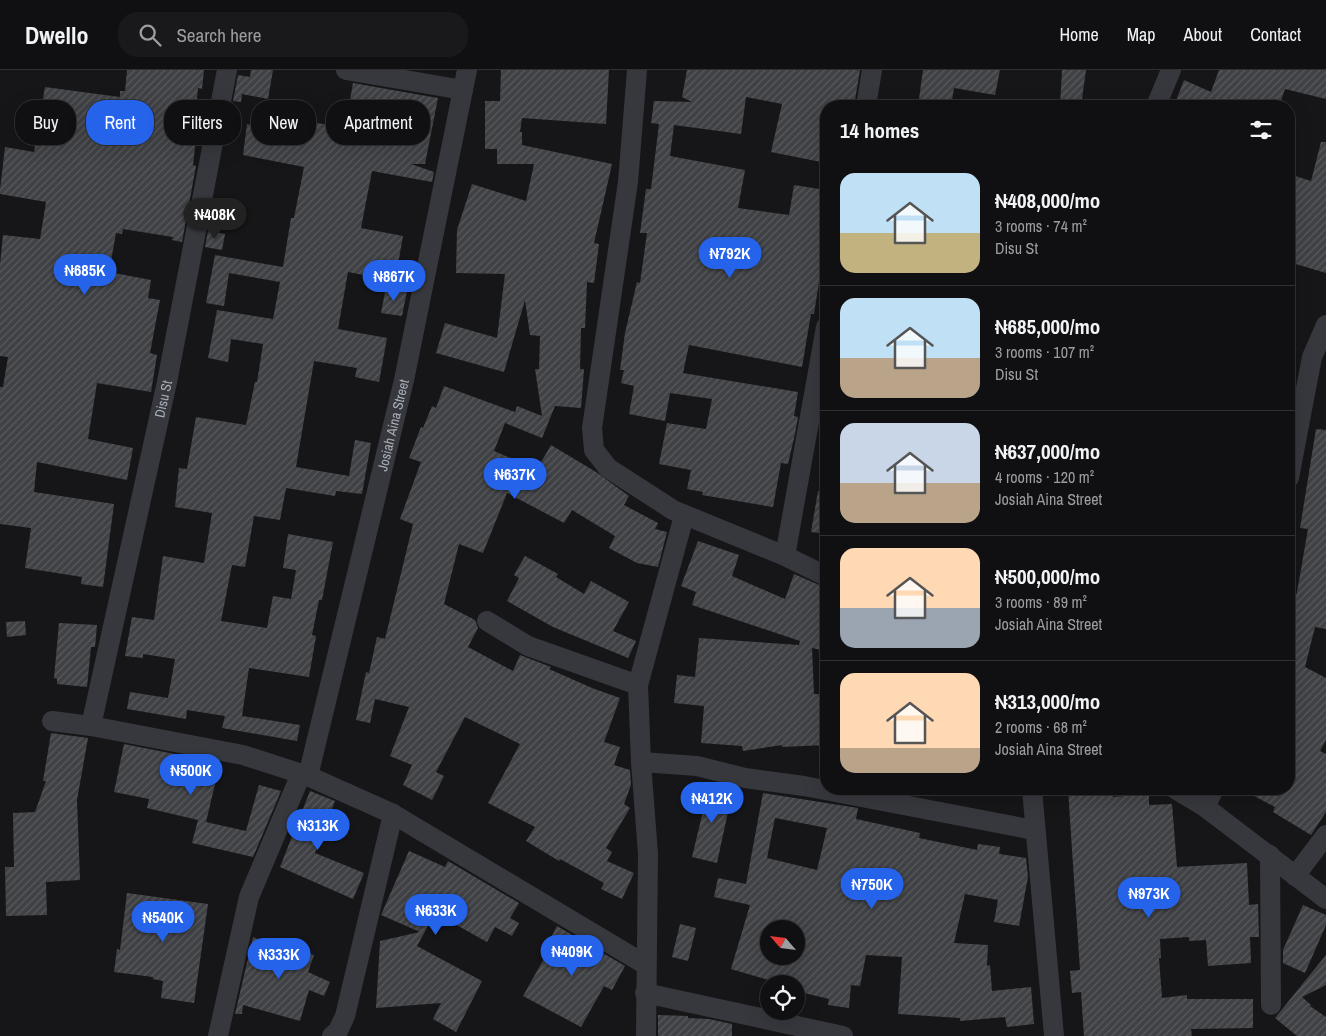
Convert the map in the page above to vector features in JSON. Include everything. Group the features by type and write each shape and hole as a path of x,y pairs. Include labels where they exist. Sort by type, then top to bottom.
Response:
{"street":[{"name":"Disu St","path":"91,726 167,382 227,70"},
{"path":"346,70 463,90"},
{"name":"Josiah Aina Street","path":"218,1036 249,897 304,775 404,380 468,70"},
{"path":"637,70 628,182 592,428 594,450 608,468 684,516 785,556 820,573"},
{"path":"867,100 872,70"},
{"path":"1158,100 1171,70"},
{"path":"1295,446 1312,357 1326,325"},
{"path":"785,556 820,361"},
{"path":"646,1036 648,854 640,762 638,685 684,516"},
{"path":"487,621 528,646 638,685"},
{"path":"52,721 91,726 243,755 304,775 393,814 646,965"},
{"path":"640,762 696,766 745,778 820,789"},
{"path":"851,795 1034,830"},
{"path":"1032,795 1054,1036"},
{"path":"1185,795 1205,807 1326,899"},
{"path":"1205,807 1211,795"},
{"path":"332,1036 338,1031 345,1016 393,814"},
{"path":"1294,876 1326,836"},
{"path":"1270,855 1271,1005"},
{"path":"645,993 843,1036"}],"building":[{"path":"127,70 204,70 202,89 198,88 197,100 164,100 164,145 195,145 193,165 196,166 182,242 172,240 173,237 123,229 122,234 116,233 109,272 151,280 148,298 160,300 150,353 157,355 151,392 97,383 88,439 133,448 127,480 37,462 34,492 114,504 103,587 81,584 82,577 25,568 31,528 0,524 0,387 3,387 8,357 0,356 0,265 3,235 40,239 46,202 0,194 0,190 5,147 34,152 35,145 76,145 76,100 43,100 45,87 120,97 120,91 125,91"},
{"path":"251,70 273,70 268,99 242,94 241,102 241,100 233,100 238,75 250,77"},
{"path":"501,70 609,70 606,124 522,118 520,132 522,132 522,145 612,164 594,243 599,244 594,283 587,282 585,328 581,328 580,369 584,369 581,408 555,406 542,438 505,423 494,451 537,469 551,445 596,472 629,496 624,505 658,523 655,529 667,532 658,567 637,563 609,548 615,536 572,510 564,523 507,493 483,553 459,544 444,604 475,620 478,628 468,647 513,671 520,655 551,667 549,669 592,688 620,698 604,742 620,747 614,765 630,770 631,785 624,804 630,808 606,848 612,852 607,861 634,873 622,899 601,889 604,883 560,859 559,861 526,841 535,827 488,803 520,744 465,717 436,772 444,776 432,800 403,785 412,765 390,756 409,707 375,699 370,723 356,720 366,672 369,673 377,637 385,639 413,524 400,519 421,462 409,458 421,427 423,428 432,406 436,408 444,386 515,412 517,406 542,416 535,369 539,369 540,336 530,335 525,300 504,372 436,353 445,323 497,338 505,274 456,273 457,230 472,184 526,201 534,164 497,164 497,149 485,149 485,101 500,101"},
{"path":"687,70 860,70 855,100 820,100 820,162 771,152 782,104 746,97 741,134 674,125 670,156 745,170 738,208 789,215 794,185 820,189 820,276 802,367 689,345 683,373 798,392 794,416 798,417 795,434 788,464 781,463 773,507 702,495 703,492 687,489 691,470 659,464 667,423 706,429 712,399 670,393 665,421 629,414 634,386 621,383 624,370 620,370 625,333 637,282 640,283 647,233 640,233 646,189 651,189 659,124 651,123 654,101 692,102 682,97"},
{"path":"923,70 1000,70 995,95 954,88 952,100 919,100"},
{"path":"1062,70 1086,70 1082,100 1060,100"},
{"path":"1219,70 1326,70 1326,99 1285,89 1281,100 1176,100 1184,80 1211,92"},
{"path":"353,83 438,98 430,139 430,100 350,100"},
{"path":"316,123 326,125 326,145 429,145 425,164 411,164 434,172 432,182 372,171 361,228 403,236 395,281 348,272 338,329 387,338 379,382 355,377 357,368 314,361 296,467 349,476 355,440 371,443 362,494 336,491 335,496 286,488 280,520 254,516 245,567 232,565 221,621 267,628 273,596 291,599 296,570 283,568 288,534 333,542 322,600 319,600 312,635 316,636 309,677 249,668 242,716 300,725 297,741 222,728 225,716 187,710 186,719 127,709 130,692 168,698 175,659 143,654 143,658 125,656 132,617 154,620 163,556 204,563 212,513 175,507 179,468 187,469 196,417 246,425 255,382 257,382 263,344 231,339 228,362 208,358 217,310 273,319 280,282 229,273 224,306 206,303 215,255 283,267 291,218 294,218 304,167 243,155 247,124 251,125 251,145 316,145"},
{"path":"1321,142 1326,142 1326,273 1295,264 1295,176 1311,181"},
{"path":"208,231 225,234 222,250 205,247"},
{"path":"386,287 407,291 402,316 381,313"},
{"path":"1316,429 1326,430 1326,629 1315,627 1305,667 1326,678 1326,740 1320,751 1326,754 1326,812 1311,835 1273,812 1275,807 1252,795 1295,795 1295,600 1308,529 1300,528"},
{"path":"818,491 820,491 820,533 811,532"},
{"path":"698,541 739,555 732,576 785,599 794,574 820,585 820,650 812,648 814,694 820,694 820,745 782,747 782,745 743,751 742,746 701,743 704,706 674,703 677,675 695,677 699,638 799,645 800,641 692,605 696,592 681,586"},
{"path":"525,556 558,574 556,577 584,594 591,581 629,602 613,631 636,641 628,658 553,627 507,601 519,578 514,575"},
{"path":"25,621 26,635 7,637 6,622"},
{"path":"59,623 97,625 95,647 91,647 87,687 57,684 57,679 54,678"},
{"path":"51,733 88,738 77,800 80,880 46,882 47,915 6,916 5,867 14,867 13,813 35,812 46,781 43,781"},
{"path":"124,744 220,763 206,822 246,831 259,785 281,791 253,857 192,843 198,820 147,808 149,799 114,792"},
{"path":"710,782 726,785 724,797 731,798 717,863 692,857"},
{"path":"310,791 335,801 315,853 364,873 353,899 280,867"},
{"path":"763,793 858,808 856,819 920,833 919,838 977,850 978,844 1000,847 999,854 1026,858 1028,877 1019,926 994,922 998,900 965,894 954,943 988,945 987,966 990,965 992,991 1031,987 1034,1024 1007,1027 1005,1017 960,1021 960,1018 898,1014 902,957 866,955 860,986 851,985 849,1008 828,1005 829,999 805,993 805,975 760,975 760,978 731,969 750,905 714,897 718,878 746,884","holes":["775,818 827,828 817,870 767,858"]},
{"path":"1068,795 1113,795 1113,797 1149,795 1149,805 1172,804 1177,867 1247,863 1249,905 1258,904 1259,937 1250,937 1251,963 1208,966 1206,940 1189,941 1189,937 1160,939 1161,958 1159,958 1162,998 1187,995 1187,999 1253,999 1253,1028 1191,1029 1192,1036 1084,1036 1081,992 1072,993 1070,971 1080,970"},
{"path":"409,851 445,867 448,861 519,903 510,918 519,923 512,936 495,927 487,942 435,913 417,946 482,981 456,1032 433,1019 441,1003 376,1008 380,941 420,932 381,915"},
{"path":"127,893 208,904 194,1003 161,998 163,981 153,979 153,977 114,972 117,949 120,950"},
{"path":"1303,905 1326,915 1326,925 1305,973 1283,963 1283,950"},
{"path":"680,924 696,928 688,961 672,957"},
{"path":"557,926 625,966 612,990 604,986 581,1027 523,996 546,955 543,953"},
{"path":"253,937 272,945 273,941 314,955 308,972 330,982 324,996 309,990 300,1021 243,1005 242,1014 235,1014"},
{"path":"1326,955 1326,985 1302,997 1310,1006 1326,1017 1326,1036 1297,1036 1275,1018"},
{"path":"658,1015 688,1016 688,1018 709,1019 732,1024 732,1036 658,1036"}]}
